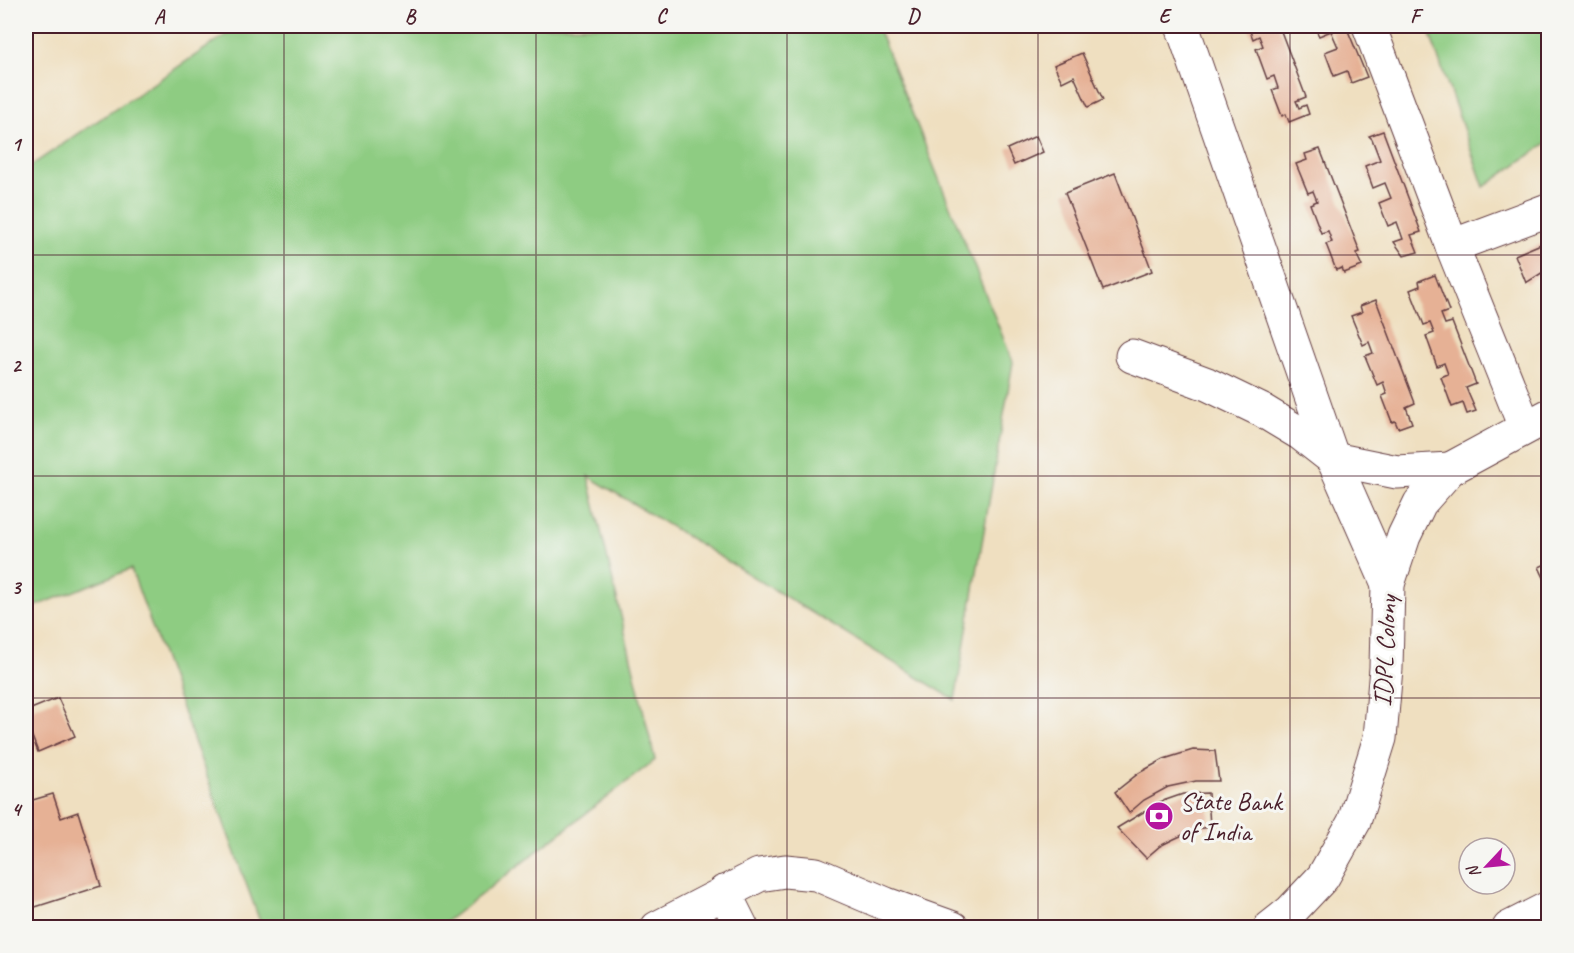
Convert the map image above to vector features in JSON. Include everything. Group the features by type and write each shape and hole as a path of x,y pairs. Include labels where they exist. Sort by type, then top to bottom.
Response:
{"lane":[{"path":"1182,26 1333,459 1388,584"},
{"path":"1370,26 1452,246 1537,422"},
{"path":"1452,246 1548,210"},
{"path":"1132,356 1207,384 1263,411 1301,434 1333,459 1397,472 1450,469"},
{"name":"IDPL Colony","path":"1270,927 1290,912 1323,878 1354,822 1380,738 1386,668 1388,584 1404,536 1420,503 1450,469 1537,422"},
{"path":"657,927 759,875 785,871 816,873 886,904 953,927"},
{"path":"724,892 742,927"},
{"path":"1509,927 1548,908"}],"green space":[{"path":"239,26 877,26 1013,362 955,700 588,476 655,760 439,927 262,927 131,569 26,610 26,169"},
{"path":"1427,26 1548,26 1548,142 1484,187"}],"building":[{"path":"1248,26 1279,26 1306,97 1296,101 1299,108 1306,105 1309,114 1289,122 1286,114 1282,116 1272,90 1278,88 1274,76 1267,79 1256,49 1263,46 1259,36 1253,39"},
{"path":"1314,26 1346,26 1367,77 1351,83 1347,71 1334,76 1325,52 1338,47 1331,31 1319,36"},
{"path":"1082,53 1103,100 1088,107 1074,76 1062,82 1054,65"},
{"path":"1383,131 1421,232 1411,235 1418,252 1404,256 1394,242 1403,239 1397,222 1388,226 1379,203 1391,198 1385,183 1373,188 1365,166 1380,160 1369,136"},
{"path":"1036,136 1043,152 1014,165 1007,149"},
{"path":"1320,149 1360,252 1356,253 1362,266 1344,273 1342,268 1336,270 1326,244 1332,242 1328,231 1321,233 1310,204 1317,201 1313,191 1308,193 1296,164 1307,160 1305,154"},
{"path":"1115,173 1152,271 1103,290 1065,193"},
{"path":"1548,241 1548,269 1526,283 1515,255"},
{"path":"1435,275 1449,311 1441,314 1445,324 1452,322 1476,384 1466,388 1476,411 1467,414 1463,403 1452,407 1441,377 1448,374 1444,363 1437,366 1426,336 1434,333 1430,323 1424,325 1410,290 1420,286 1419,281"},
{"path":"1376,300 1415,403 1406,407 1412,423 1398,428 1395,421 1392,422 1382,396 1387,394 1383,382 1377,385 1365,356 1373,353 1369,342 1363,345 1351,316 1362,312 1360,306"},
{"path":"1548,563 1548,586 1539,567"},
{"path":"58,698 75,736 38,752 26,721 26,711"},
{"path":"1193,750 1215,751 1219,781 1196,781 1168,787 1144,800 1129,813 1115,792 1139,773 1164,759"},
{"path":"1208,793 1210,827 1196,829 1174,839 1160,846 1146,858 1117,828 1160,802 1183,794"},
{"path":"53,794 61,818 78,812 101,886 26,910 26,802"}],"place":[{"name":"State Bank of India","path":"1159,816"}]}
